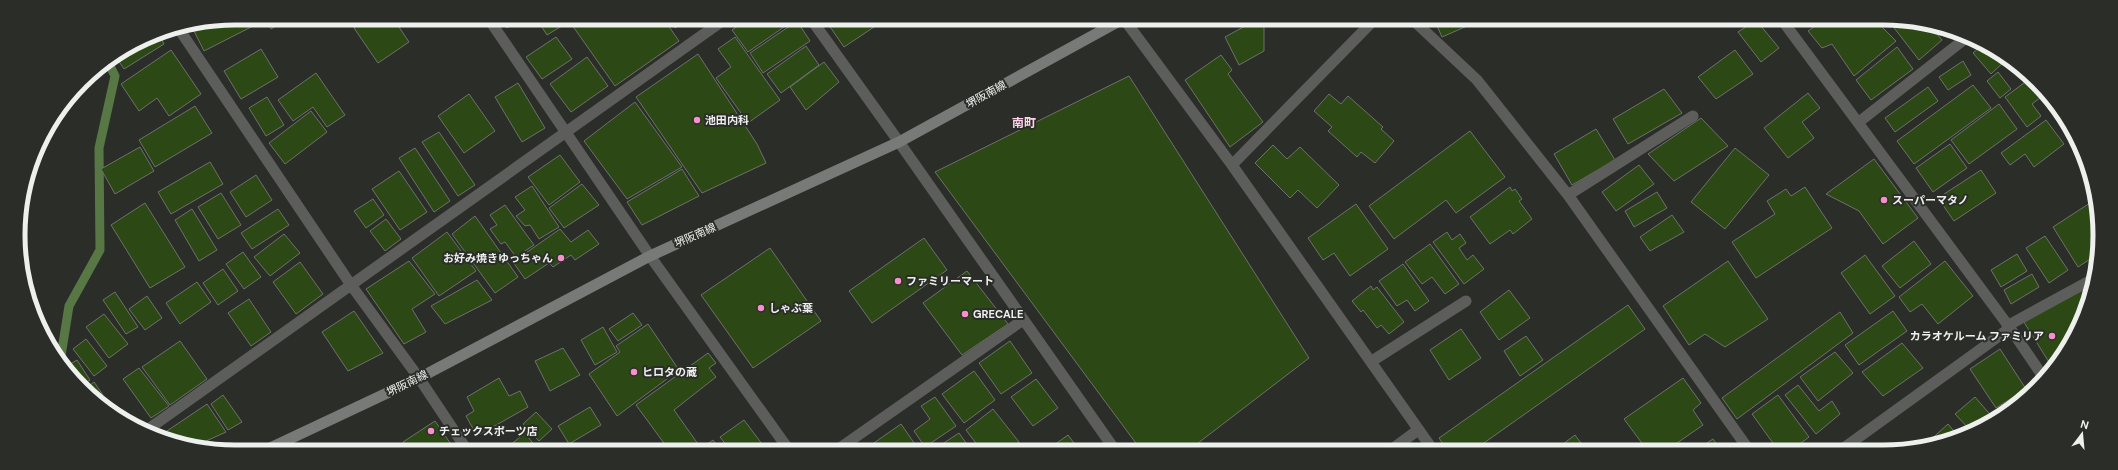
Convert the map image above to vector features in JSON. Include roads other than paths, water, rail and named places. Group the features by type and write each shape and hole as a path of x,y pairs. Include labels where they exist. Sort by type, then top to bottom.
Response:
{"main road":[{"name":"堺阪南線","path":"277,445 419,378 650,256 899,142 1112,25"}],"street":[{"path":"493,25 650,256 786,445"},
{"path":"151,427 717,25"},
{"path":"815,25 1111,445"},
{"path":"1127,25 1232,165 1429,445"},
{"path":"1232,165 1369,25"},
{"path":"1418,25 1477,80 1568,195 1745,445"},
{"path":"1786,25 1859,122 2009,327 2041,373"},
{"path":"181,32 351,285 419,378 464,445"},
{"path":"1859,122 1962,41"},
{"path":"1568,195 1693,116"},
{"path":"1848,445 2009,327 2088,282"},
{"path":"1372,362 1466,301"},
{"path":"844,445 1023,320"},
{"path":"1398,445 1418,430"}],"waterway":[{"path":"61,354 69,306 100,250 99,148 115,76 110,66"}],"place":[{"name":"池田内科","path":"697,120"},
{"name":"スーパーマタノ","path":"1884,200"},
{"name":"お好み焼きゆっちゃん","path":"561,258"},
{"name":"ファミリーマート","path":"898,281"},
{"name":"しゃぶ葉","path":"761,308"},
{"name":"GRECALE","path":"965,314"},
{"name":"カラオケルーム ファミリア","path":"2052,336"},
{"name":"ヒロタの蔵","path":"634,372"},
{"name":"チェックスポーツ店","path":"431,431"}],"district":[{"name":"南町","path":"1024,123"}]}
